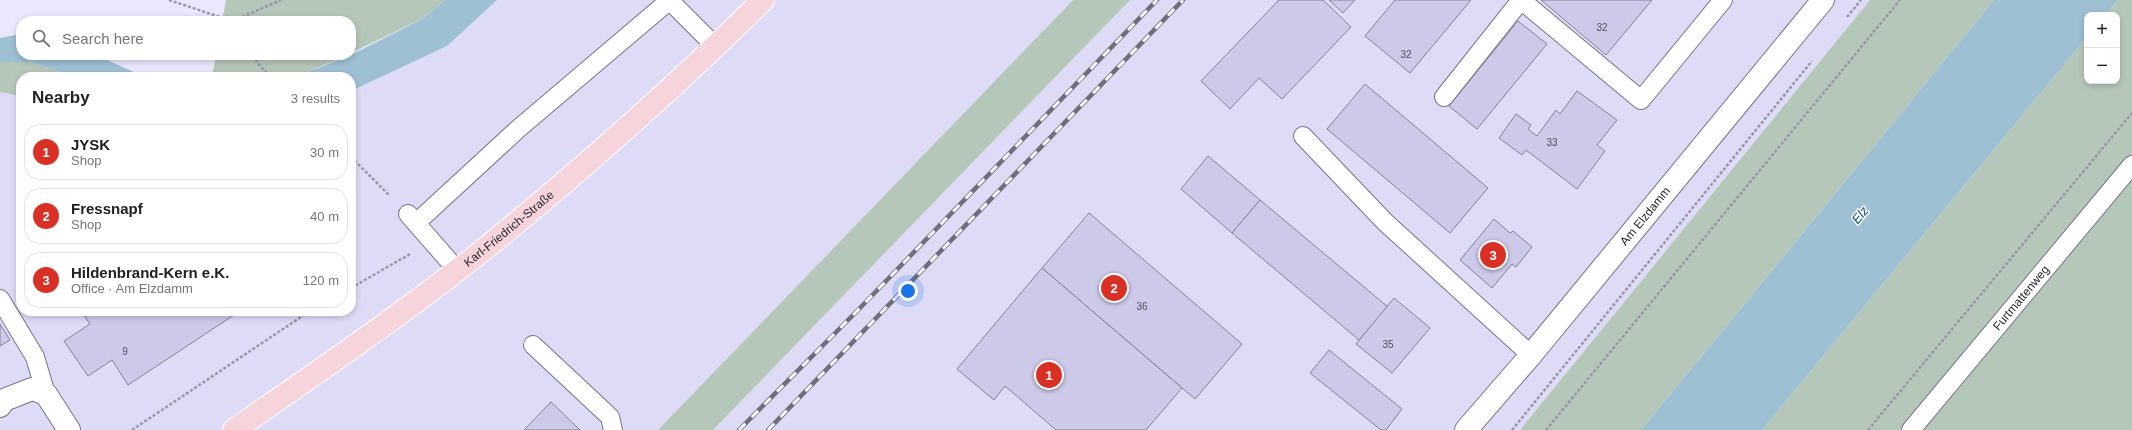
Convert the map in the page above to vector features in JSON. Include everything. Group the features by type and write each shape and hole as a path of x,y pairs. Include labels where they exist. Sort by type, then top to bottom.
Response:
{"main road":[{"name":"Karl-Friedrich-Straße","path":"234,430 329,364 457,270 576,173 716,46 763,0"}],"street":[{"name":"Am Elzdamm","path":"1466,430 1531,355 1823,0"},
{"path":"0,406 4,400 32,389 46,394 69,430"}],"lane":[{"path":"457,270 412,218 670,0 716,46"},
{"path":"1444,97 1521,0 1641,100 1723,0"},
{"path":"1303,136 1385,222 1531,355"},
{"name":"Furtmattenweg","path":"1911,430 2132,165"},
{"path":"0,299 35,358 46,394"},
{"path":"533,345 610,417 613,430"}],"path":[{"path":"169,0 217,16"},
{"path":"244,16 281,0"},
{"path":"1846,18 1861,0"},
{"path":"1546,430 1900,0"},
{"path":"1512,430 1816,55"},
{"path":"256,60 266,72"},
{"path":"1868,430 2132,113"},
{"path":"356,162 412,218"},
{"path":"356,285 433,241"},
{"path":"132,430 303,316"}],"shaded area":[{"path":"497,0 1073,0 658,430 0,430 0,92 16,95 16,316 356,316 356,89 447,46"},
{"path":"1130,0 1870,0 1520,430 713,430"}],"green space":[{"path":"226,0 445,0 424,18 356,51 356,16 223,16"},
{"path":"1073,0 1130,0 713,430 658,430"},
{"path":"1870,0 1994,0 1641,430 1520,430"},
{"path":"2118,0 2132,0 2132,430 1762,430 2084,41 2084,84 2120,84 2120,12 2108,12"},
{"path":"215,60 336,60 307,72 213,72"},
{"path":"0,62 31,62 60,72 16,72 16,95 0,92"}],"water":[{"path":"445,0 497,0 447,46 356,89 356,72 308,72 338,60 356,60 356,52 424,18"},
{"name":"Elz","path":"1994,0 2118,0 2108,12 2084,12 2084,41 1762,430 1641,430"},
{"path":"16,35 16,60 107,60 134,72 60,72 31,62 0,62 0,38"}],"building":[{"path":"1279,0 1323,0 1351,27 1282,99 1259,78 1230,109 1201,81"},
{"path":"1329,0 1355,0 1343,13"},
{"path":"1395,0 1471,0 1410,73 1365,36"},
{"path":"1541,0 1652,0 1606,55"},
{"path":"1518,21 1547,44 1477,129 1449,106"},
{"path":"1365,84 1488,188 1450,233 1327,129"},
{"path":"1577,91 1617,120 1597,145 1605,151 1577,189 1526,150 1522,155 1499,138 1516,114 1531,125 1528,129 1537,136 1556,110 1560,114"},
{"path":"1208,156 1260,200 1232,233 1181,189"},
{"path":"1260,200 1388,307 1359,340 1232,233"},
{"path":"1089,213 1242,344 1195,399 1042,268"},
{"path":"1494,219 1510,233 1513,231 1532,247 1516,267 1512,264 1492,288 1460,260"},
{"path":"1042,268 1182,388 1146,430 1056,430 1005,386 994,400 957,369"},
{"path":"1394,298 1430,328 1392,373 1356,344"},
{"path":"84,316 232,316 128,385 112,360 88,376 64,341 90,324"},
{"path":"0,324 10,340 0,346"},
{"path":"1329,350 1402,409 1386,430 1381,430 1310,373"},
{"path":"551,402 580,430 524,430"}],"railway":[{"path":"739,430 860,308 1157,0"},
{"path":"768,430 1183,0"}],"place":[{"name":"Hildenbrand-Kern e.K.","path":"1493,255"},
{"name":"Fressnapf","path":"1114,288"},
{"name":"JYSK","path":"1049,375"}]}
